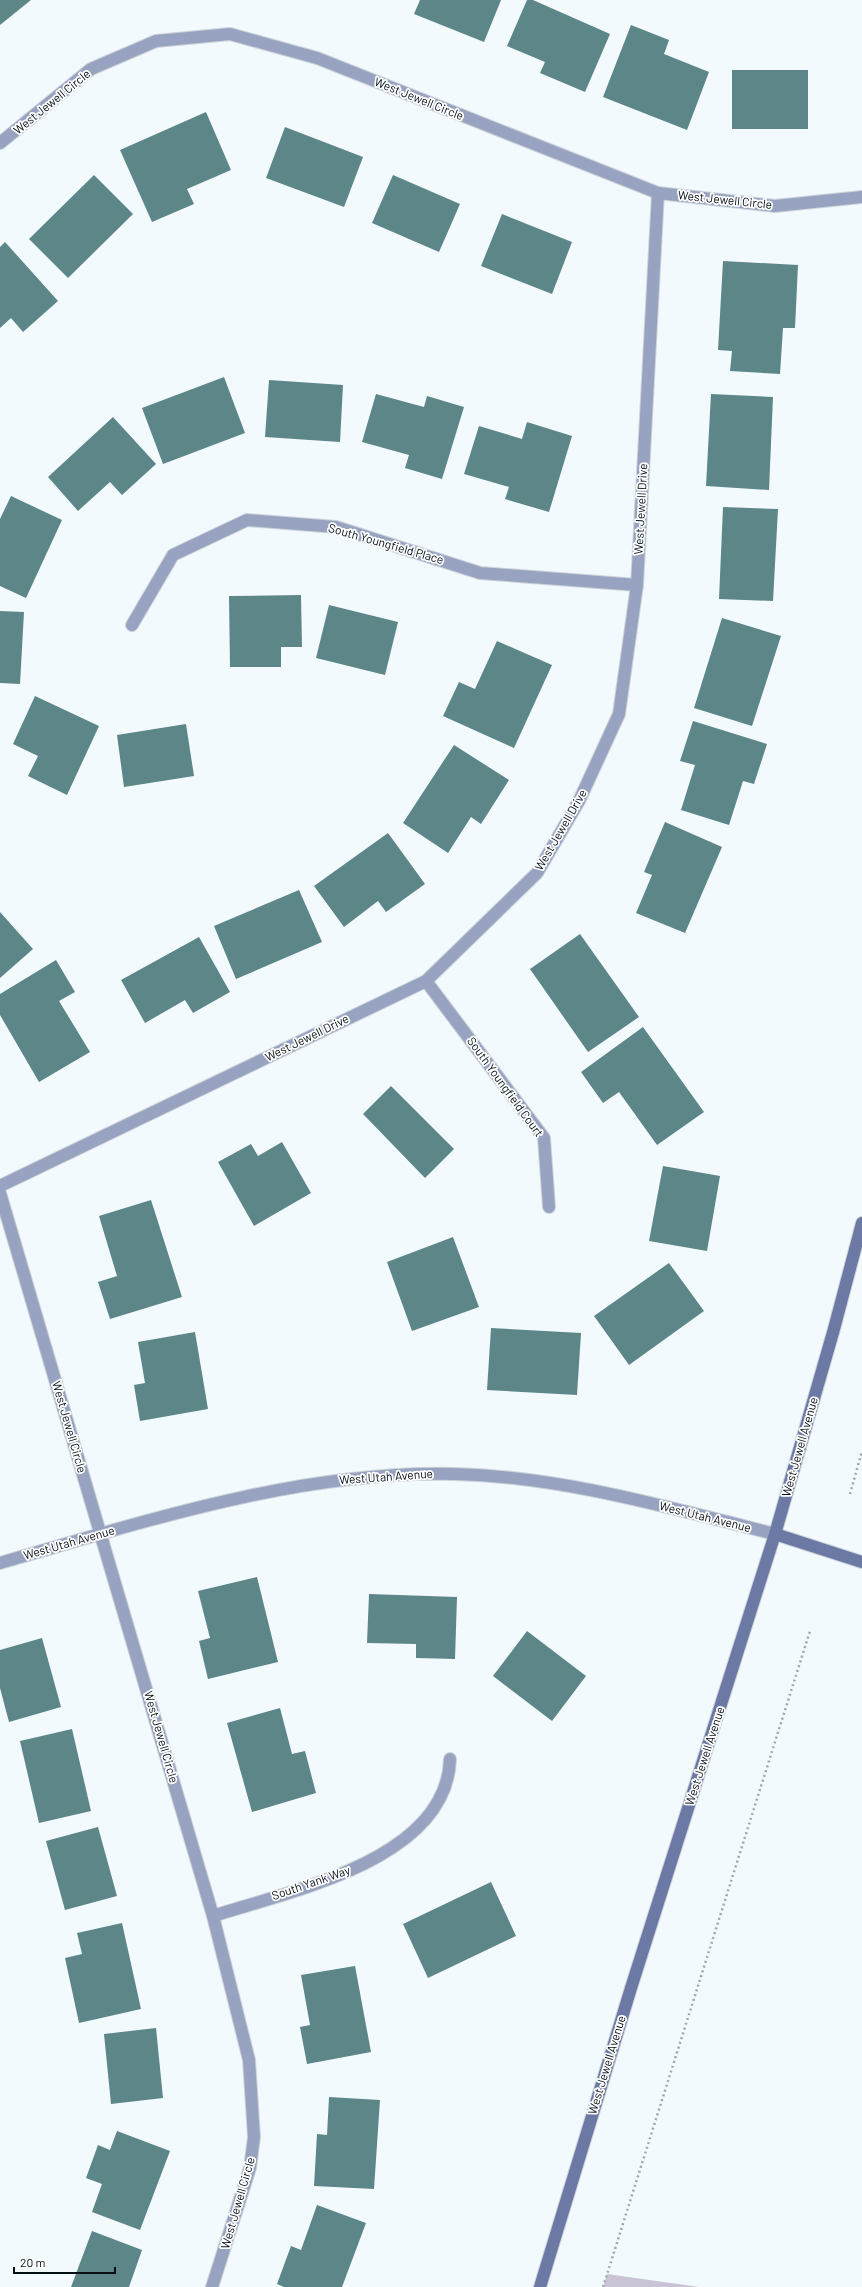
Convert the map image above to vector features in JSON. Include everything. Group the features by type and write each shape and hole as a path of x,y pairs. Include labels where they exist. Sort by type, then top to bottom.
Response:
{"main road":[{"name":"West Jewell Avenue","path":"540,2287 631,1988 775,1534 834,1329 862,1223"},
{"path":"775,1534 862,1562"}],"street":[{"name":"West Jewell Circle","path":"0,143 91,69 156,41 230,34 317,58 658,193 775,206 862,197"},
{"name":"West Jewell Drive","path":"0,1186 426,981 537,873 579,801 619,714 638,585 658,193"},
{"name":"South Youngfield Place","path":"132,624 173,555 247,520 336,527 480,573 638,585"},
{"name":"South Youngfield Court","path":"426,981 544,1138 549,1207"},
{"name":"West Jewell Circle","path":"0,1193 213,1916 249,2060 254,2137 250,2168 212,2287"},
{"name":"West Utah Avenue","path":"0,1563 100,1534 285,1488 339,1479 417,1473 458,1474 559,1483 607,1492 775,1534"},
{"name":"South Yank Way","path":"213,1916 331,1878 394,1848 418,1830 444,1794 450,1774 450,1759"}],"path":[{"path":"850,1494 862,1451"},
{"path":"603,2287 810,1631"}],"shaded area":[{"path":"607,2274 699,2287 603,2287"}],"building":[{"path":"0,0 31,0 0,25"},
{"path":"420,0 501,0 484,42 414,14"},
{"path":"527,0 533,0 610,34 585,92 540,73 545,62 507,46"},
{"path":"631,25 669,40 664,54 709,72 687,130 603,97"},
{"path":"732,70 808,70 808,129 732,129"},
{"path":"206,112 231,170 187,189 194,204 152,222 120,150"},
{"path":"285,127 363,157 344,207 266,178"},
{"path":"94,175 133,214 68,278 29,239"},
{"path":"393,175 460,204 439,252 372,223"},
{"path":"502,214 572,242 552,294 481,266"},
{"path":"5,242 58,301 23,332 11,318 0,328 0,247"},
{"path":"723,261 798,265 795,328 783,328 780,374 730,371 732,351 718,350"},
{"path":"224,377 245,433 163,464 142,408"},
{"path":"269,380 343,385 340,442 265,437"},
{"path":"376,394 424,407 427,396 464,407 442,479 405,468 409,455 362,442"},
{"path":"711,394 773,397 769,490 706,486"},
{"path":"113,417 156,464 122,495 110,482 78,511 48,477"},
{"path":"527,422 572,436 549,512 505,499 509,487 464,474 479,426 522,439"},
{"path":"11,496 62,520 26,598 0,586 0,519"},
{"path":"723,507 778,509 773,601 719,599"},
{"path":"301,595 302,647 281,647 281,667 230,667 229,596"},
{"path":"329,605 398,622 385,675 316,658"},
{"path":"0,611 24,612 20,684 0,683"},
{"path":"722,618 781,636 752,726 694,708"},
{"path":"497,641 552,665 514,748 443,716 459,682 475,689"},
{"path":"35,696 99,726 67,795 28,776 38,756 13,744"},
{"path":"693,721 767,744 754,784 743,781 729,825 681,810 695,765 680,761"},
{"path":"186,724 194,776 124,787 117,735"},
{"path":"454,745 509,780 481,824 471,817 448,853 403,823"},
{"path":"665,822 722,847 685,933 636,913 652,875 644,872"},
{"path":"388,833 425,884 386,912 378,901 344,927 314,886"},
{"path":"299,890 322,942 236,979 214,926"},
{"path":"0,912 33,949 0,978"},
{"path":"580,934 639,1017 588,1052 530,969"},
{"path":"199,937 230,992 193,1013 185,1000 145,1023 121,980"},
{"path":"56,960 75,992 59,1001 90,1052 39,1082 0,1015 0,994"},
{"path":"643,1027 704,1112 657,1145 619,1092 603,1103 581,1072"},
{"path":"391,1086 454,1149 425,1178 363,1114"},
{"path":"282,1142 311,1193 254,1226 218,1162 251,1144 258,1156"},
{"path":"663,1166 720,1176 707,1251 649,1241"},
{"path":"151,1200 182,1297 110,1319 98,1282 117,1276 99,1216"},
{"path":"453,1237 479,1307 412,1331 387,1262"},
{"path":"669,1263 704,1311 629,1365 594,1316"},
{"path":"491,1328 581,1333 577,1395 487,1390"},
{"path":"195,1332 208,1409 140,1421 134,1385 145,1383 138,1342"},
{"path":"257,1577 278,1662 208,1679 199,1641 210,1638 198,1591"},
{"path":"369,1594 457,1597 455,1659 416,1658 416,1644 367,1643"},
{"path":"527,1631 586,1676 552,1721 493,1676"},
{"path":"42,1638 61,1707 9,1722 0,1688 0,1650"},
{"path":"280,1708 292,1754 305,1751 316,1793 252,1812 227,1723"},
{"path":"72,1729 91,1811 39,1823 20,1741"},
{"path":"98,1827 117,1896 65,1910 46,1841"},
{"path":"491,1882 516,1936 428,1978 403,1924"},
{"path":"122,1923 141,2009 79,2023 65,1958 82,1954 77,1933"},
{"path":"355,1966 371,2052 307,2064 300,2027 310,2025 301,1975"},
{"path":"156,2028 163,2098 111,2104 104,2034"},
{"path":"329,2097 380,2100 374,2189 314,2186 317,2134 327,2135"},
{"path":"117,2131 170,2151 140,2230 92,2212 102,2184 86,2178 98,2145 110,2150"},
{"path":"317,2205 366,2223 342,2287 284,2287 277,2284 291,2246 301,2250"},
{"path":"92,2231 142,2250 129,2287 71,2287"}]}
